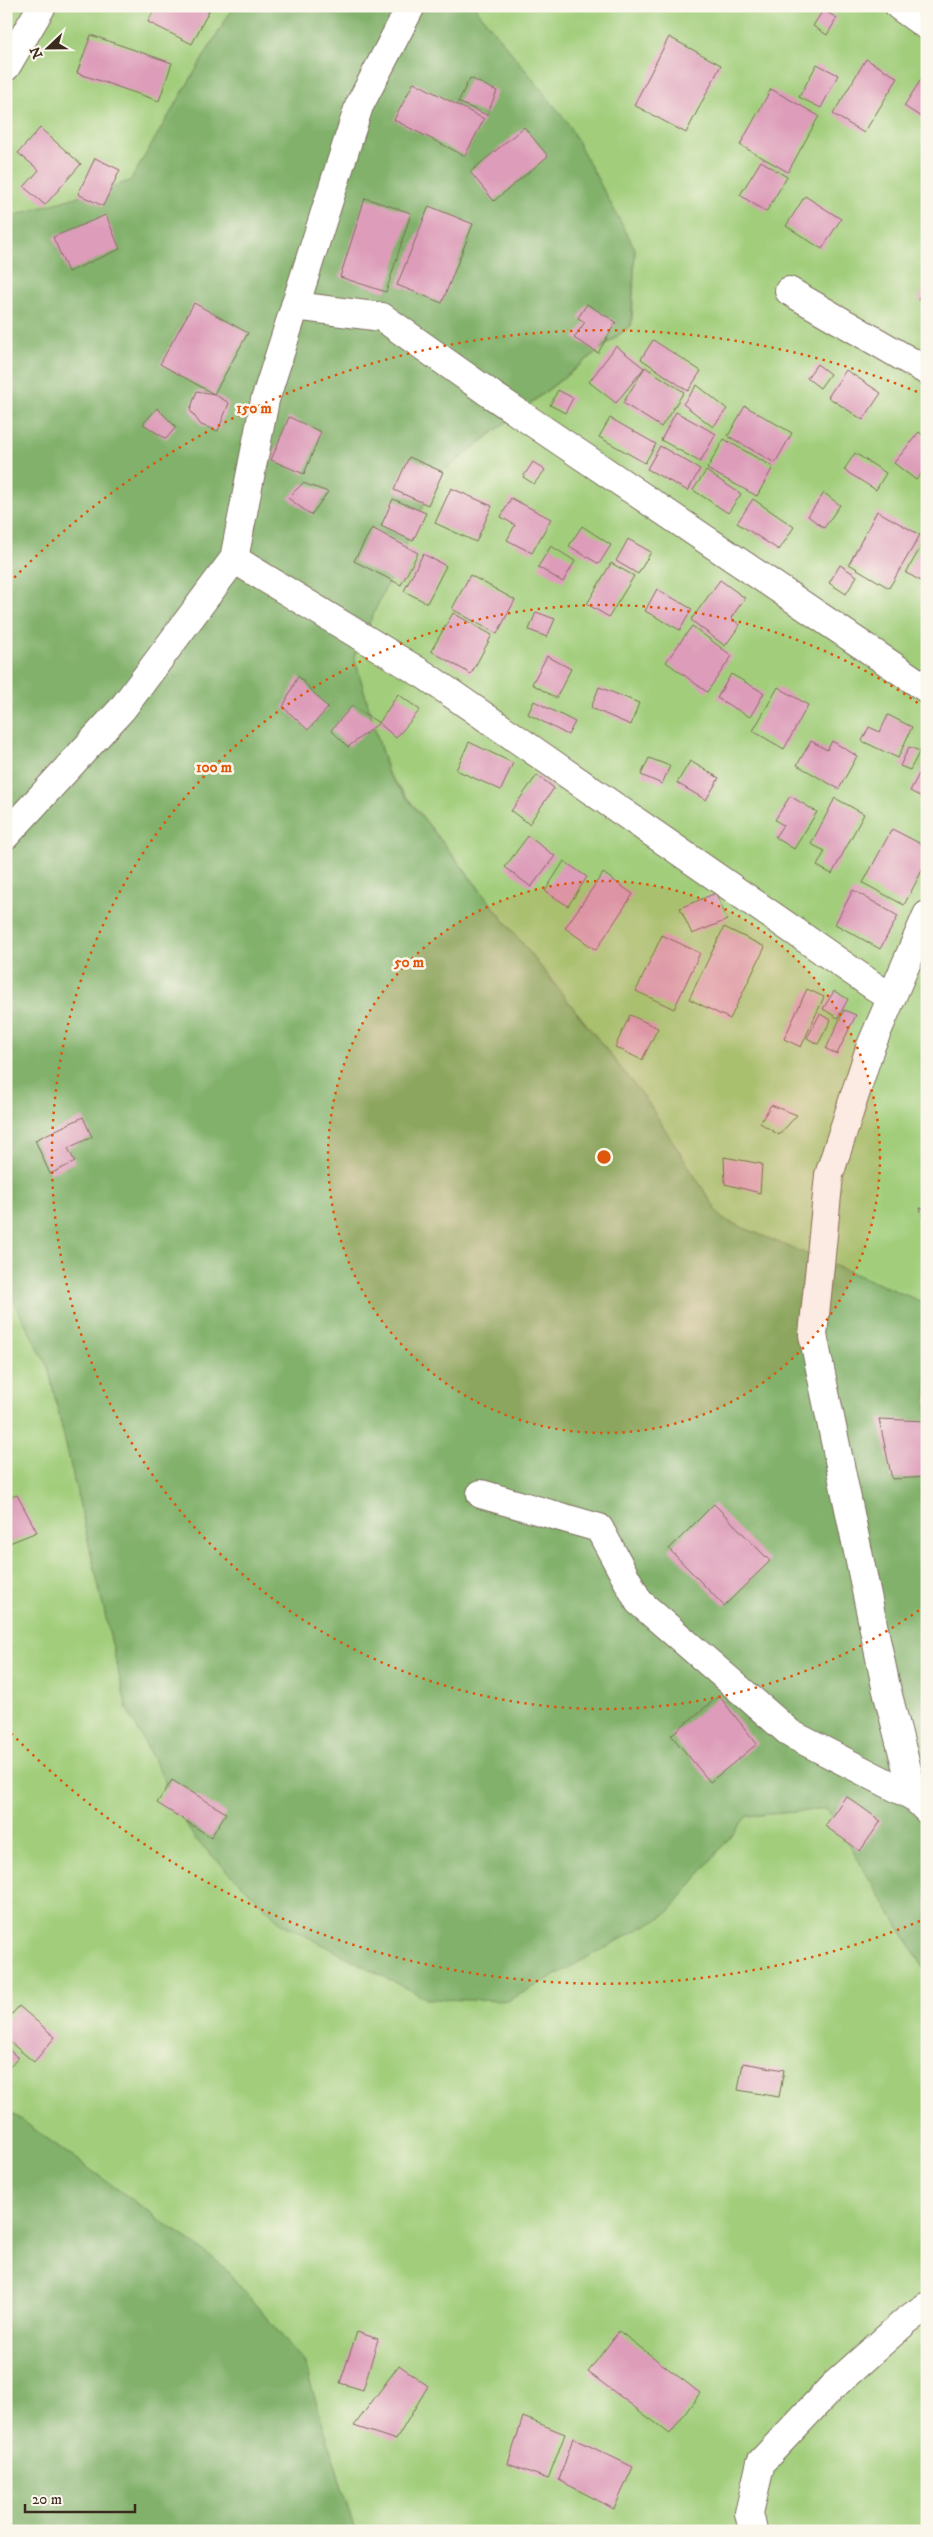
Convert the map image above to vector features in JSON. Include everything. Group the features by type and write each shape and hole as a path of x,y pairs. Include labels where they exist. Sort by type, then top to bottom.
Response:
{"street":[{"path":"6,67 42,6"},
{"path":"6,835 122,708 234,559 265,400 359,106 411,6"},
{"path":"899,6 927,26"},
{"path":"789,291 927,371"},
{"path":"295,306 382,317 492,395 927,689"},
{"path":"234,559 426,676 892,998"},
{"path":"921,1803 886,1687 813,1336 829,1175 870,1048 927,915"},
{"path":"481,1494 599,1528 639,1602 791,1734 921,1803"},
{"path":"753,2531 749,2513 760,2462 832,2387 908,2320 927,2306"}],"green space":[{"path":"6,6 234,6 130,181 6,218"},
{"path":"234,6 474,6 567,122 635,249 631,325 437,476 354,656 388,774 647,1101 722,1219 927,1304 927,1973 827,1809 747,1816 667,1914 508,2001 427,1999 281,1923 194,1838 127,1709 48,1367 6,1287 6,218 130,181"},
{"path":"474,6 927,6 927,1304 722,1219 647,1101 388,773 354,656 437,476 632,325 635,249 567,122"},
{"path":"6,1287 48,1367 127,1709 667,1914 747,1816 828,1809 927,1973 927,2531 355,2531 304,2362 220,2263 6,2109"},
{"path":"6,2109 220,2263 304,2362 355,2531 6,2531"}],"building":[{"path":"156,6 211,7 192,44 148,22"},
{"path":"823,10 837,18 827,35 813,26"},
{"path":"91,35 172,63 159,101 77,73"},
{"path":"669,37 721,65 686,133 634,105"},
{"path":"866,59 898,78 864,133 833,114"},
{"path":"817,64 838,75 821,108 799,97"},
{"path":"927,70 927,121 904,106"},
{"path":"470,78 497,91 487,115 458,102"},
{"path":"414,82 484,119 465,156 394,120"},
{"path":"771,89 819,116 788,172 740,145"},
{"path":"524,127 548,156 494,201 470,172"},
{"path":"40,128 81,164 45,205 24,187 39,170 18,153"},
{"path":"95,158 120,170 103,206 78,194"},
{"path":"761,161 787,177 766,212 740,195"},
{"path":"805,196 841,219 822,249 786,226"},
{"path":"365,198 411,213 386,292 340,277"},
{"path":"429,206 473,224 442,303 397,285"},
{"path":"106,215 120,249 68,272 53,237"},
{"path":"927,280 927,304 918,300"},
{"path":"194,303 248,333 214,394 160,364"},
{"path":"587,304 616,322 598,353 574,338 585,322 578,318"},
{"path":"653,340 701,371 688,391 641,359"},
{"path":"616,346 644,368 616,403 589,382"},
{"path":"817,364 830,374 820,388 807,378"},
{"path":"645,367 684,392 661,427 623,403"},
{"path":"846,370 881,393 863,420 828,397"},
{"path":"697,385 727,409 713,427 683,404"},
{"path":"558,390 573,398 565,413 550,405"},
{"path":"197,391 214,394 229,403 218,431 201,425 190,410"},
{"path":"745,406 792,433 775,463 728,436"},
{"path":"157,408 176,427 166,439 143,424"},
{"path":"676,412 716,434 700,462 661,440"},
{"path":"289,417 321,432 304,474 271,460"},
{"path":"610,418 656,444 645,463 599,437"},
{"path":"919,432 927,439 927,467 916,480 894,463"},
{"path":"724,439 773,467 757,496 707,469"},
{"path":"660,446 700,469 688,491 647,469"},
{"path":"855,453 886,473 876,490 844,470"},
{"path":"409,457 443,472 428,505 394,490"},
{"path":"533,462 545,470 534,484 523,477"},
{"path":"706,471 741,494 728,513 693,490"},
{"path":"303,483 328,492 311,515 288,498"},
{"path":"451,488 492,506 476,542 435,523"},
{"path":"824,493 840,505 824,528 808,516"},
{"path":"511,498 551,519 532,553 507,540 515,525 501,517"},
{"path":"393,499 426,513 413,541 381,526"},
{"path":"753,499 794,527 779,550 737,523"},
{"path":"877,511 920,535 889,588 849,564"},
{"path":"582,526 611,545 599,564 569,546"},
{"path":"372,528 418,553 401,585 354,561"},
{"path":"927,536 927,584 906,573"},
{"path":"628,539 651,552 638,574 616,561"},
{"path":"551,546 575,561 563,582 538,567"},
{"path":"423,554 446,566 427,603 404,591"},
{"path":"611,563 634,576 609,617 587,604"},
{"path":"840,565 857,576 846,594 829,583"},
{"path":"470,575 515,600 497,634 452,609"},
{"path":"720,580 745,598 731,618 740,625 725,646 691,620"},
{"path":"657,589 692,609 680,630 645,611"},
{"path":"536,612 555,619 547,637 529,630"},
{"path":"453,613 492,635 471,674 431,651"},
{"path":"692,626 732,656 707,692 666,662"},
{"path":"547,656 571,669 556,698 532,684"},
{"path":"731,674 764,693 750,717 717,698"},
{"path":"298,676 328,708 308,730 283,707"},
{"path":"599,687 639,703 631,725 591,708"},
{"path":"778,687 808,705 784,749 753,731"},
{"path":"398,694 420,710 396,738 379,723"},
{"path":"534,701 575,722 568,735 528,714"},
{"path":"352,706 379,723 348,747 331,730"},
{"path":"888,715 912,727 898,758 862,741 869,727 880,732"},
{"path":"811,741 827,750 832,741 857,756 839,789 797,765"},
{"path":"469,742 513,763 501,790 456,770"},
{"path":"909,747 920,751 910,770 900,766"},
{"path":"649,758 670,766 662,784 641,775"},
{"path":"927,759 927,800 910,791"},
{"path":"690,761 719,778 706,800 677,783"},
{"path":"537,775 554,788 529,824 511,811"},
{"path":"790,796 817,812 794,849 775,837 783,825 775,820"},
{"path":"835,798 864,814 832,874 817,866 825,851 811,844"},
{"path":"892,829 927,847 927,861 904,905 863,883"},
{"path":"528,836 555,856 531,887 505,867"},
{"path":"564,861 587,877 568,906 545,891"},
{"path":"603,873 633,894 596,950 565,928"},
{"path":"853,890 898,916 880,949 835,924"},
{"path":"716,893 727,920 692,934 680,908"},
{"path":"724,927 765,947 730,1019 689,999"},
{"path":"662,935 700,953 674,1009 636,991"},
{"path":"807,989 824,997 801,1047 784,1039"},
{"path":"834,991 848,999 838,1018 823,1009"},
{"path":"844,1010 856,1015 837,1054 826,1049"},
{"path":"820,1014 831,1020 818,1044 807,1038"},
{"path":"630,1015 658,1028 642,1060 615,1047"},
{"path":"771,1105 797,1115 779,1135 760,1123"},
{"path":"83,1117 92,1137 68,1148 75,1162 50,1174 35,1140"},
{"path":"724,1157 762,1164 760,1193 725,1184"},
{"path":"920,1208 927,1209 927,1227 926,1227"},
{"path":"879,1419 927,1421 927,1477 892,1479"},
{"path":"17,1495 37,1532 7,1544 6,1499"},
{"path":"714,1504 770,1561 724,1606 669,1549"},
{"path":"719,1696 757,1744 710,1782 671,1735"},
{"path":"172,1780 226,1813 211,1837 157,1803"},
{"path":"846,1796 881,1821 860,1851 825,1826"},
{"path":"19,2006 55,2037 34,2062 6,2039 6,2021"},
{"path":"6,2047 18,2058 6,2071"},
{"path":"743,2063 784,2070 779,2097 738,2090"},
{"path":"619,2331 700,2393 670,2434 588,2372"},
{"path":"357,2332 378,2339 363,2390 340,2383"},
{"path":"399,2365 428,2386 396,2440 354,2426"},
{"path":"523,2417 565,2434 548,2479 508,2464"},
{"path":"573,2438 633,2467 614,2509 559,2480"}]}
